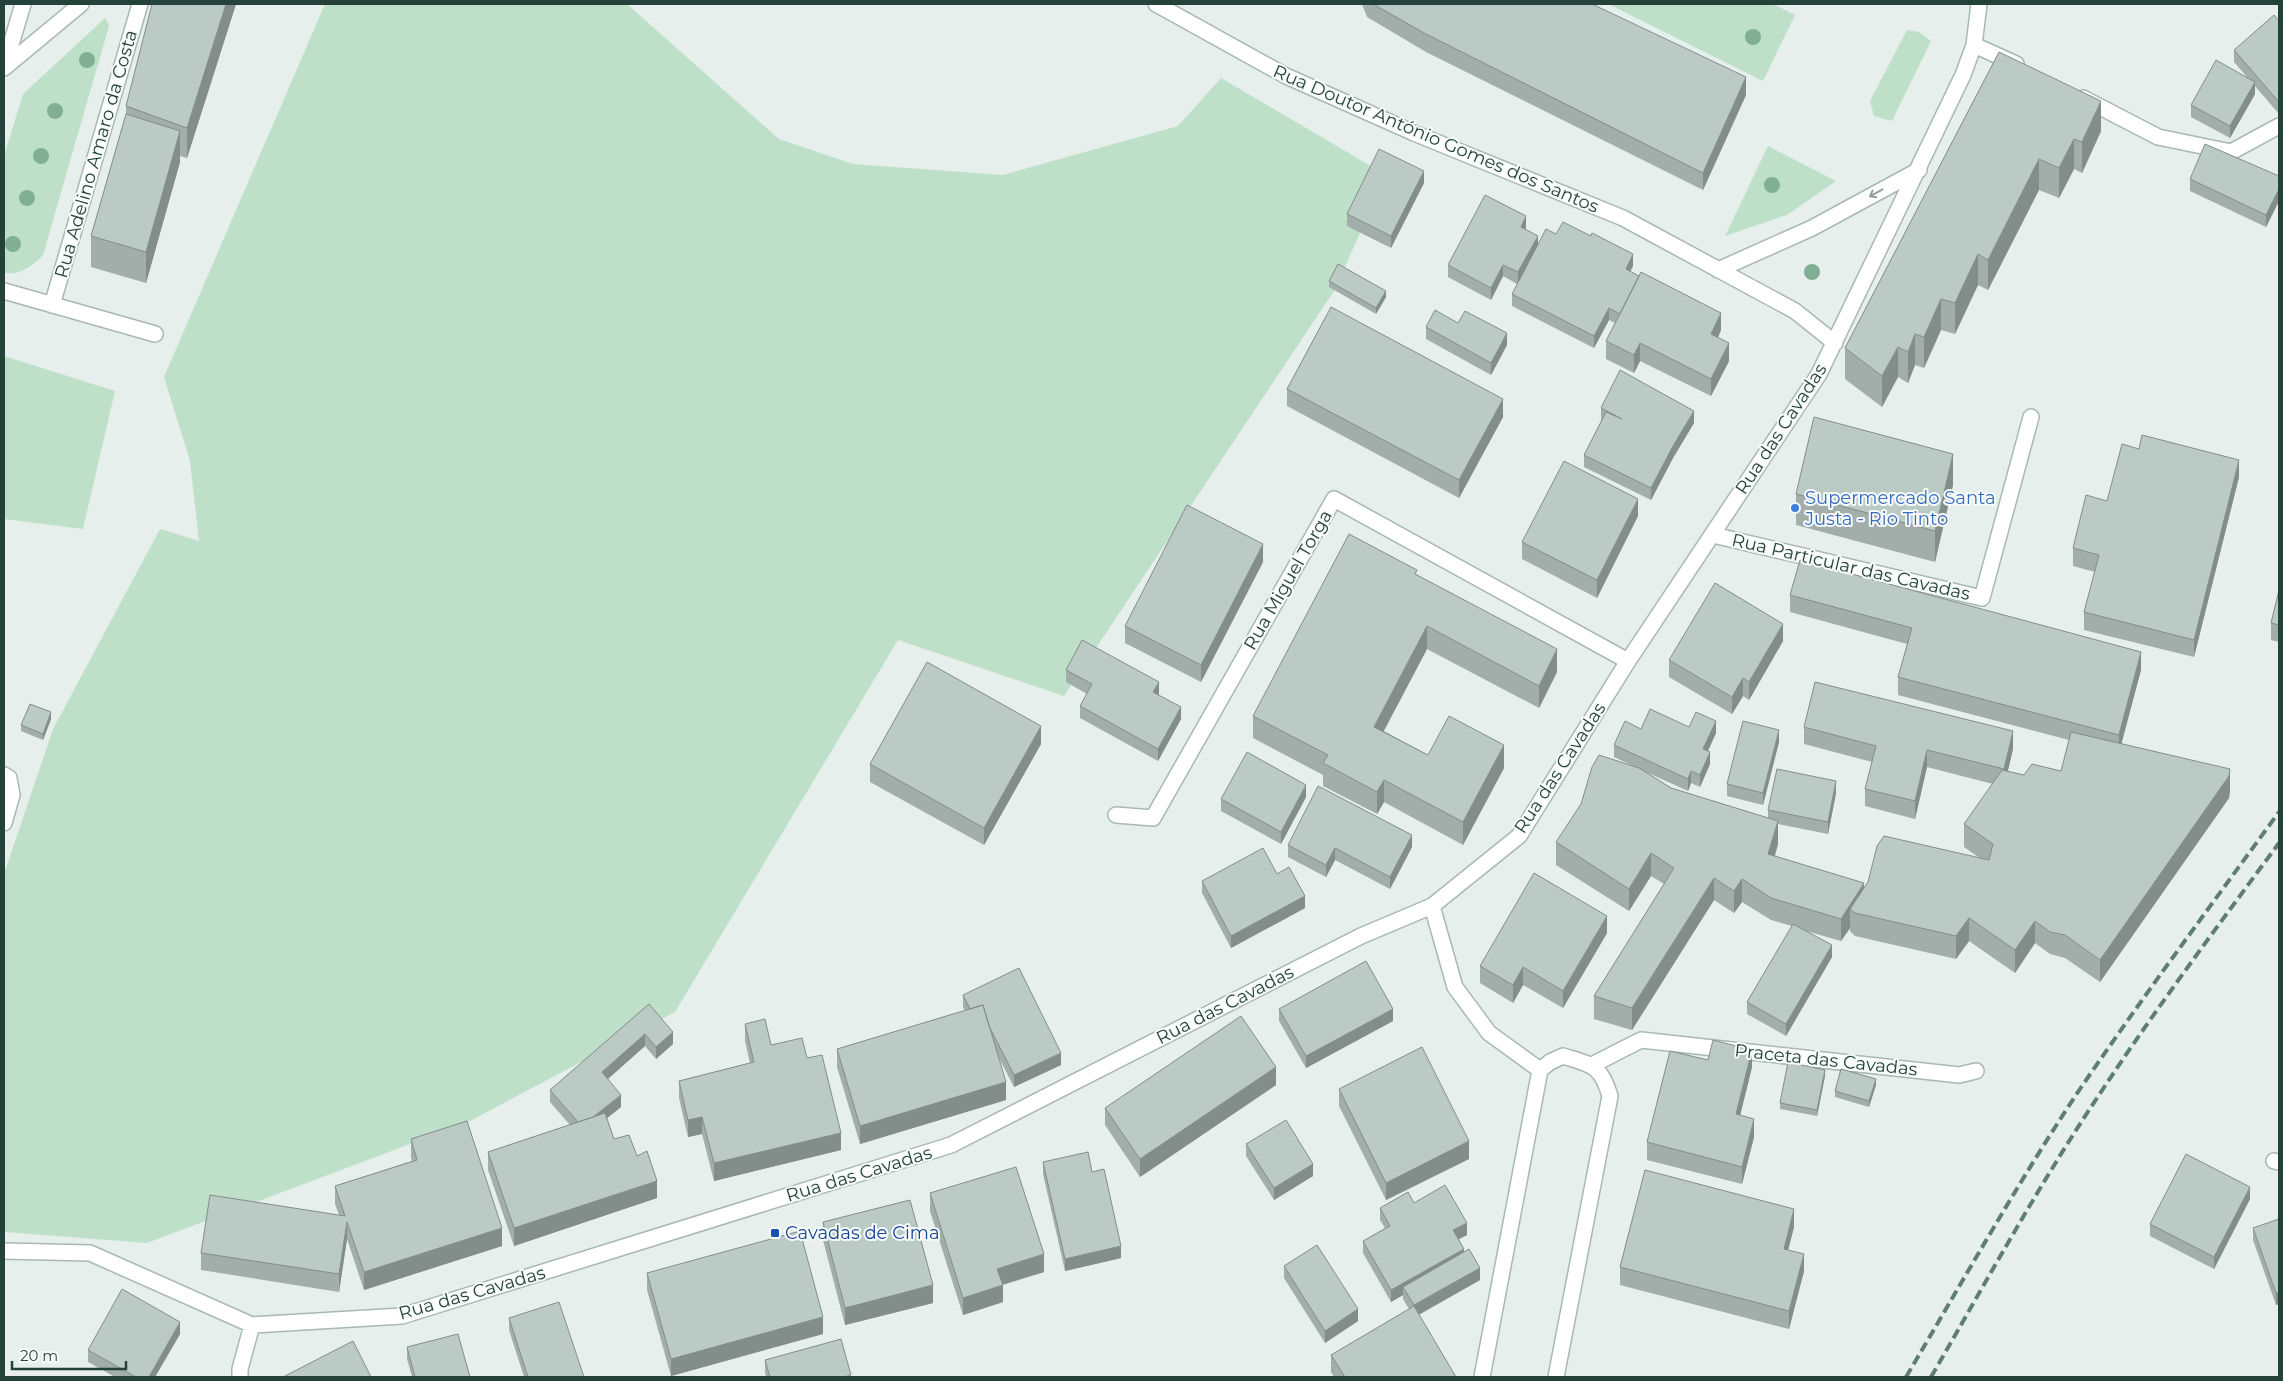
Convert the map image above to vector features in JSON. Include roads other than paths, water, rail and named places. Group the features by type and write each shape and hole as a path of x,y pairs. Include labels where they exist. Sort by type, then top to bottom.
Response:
{"street":[{"path":"4,69 23,4"},
{"path":"4,69 81,4"},
{"name":"Rua Adelino Amaro da Costa","path":"52,305 140,4"},
{"name":"Rua Doutor António Gomes dos Santos","path":"1156,4 1286,76 1414,133 1623,218 1795,311 1835,343"},
{"name":"Rua das Cavadas","path":"4,1251 90,1253 252,1325 402,1316 951,1145 1361,936 1432,906 1519,836 1628,661 1819,374 1919,170 1963,75 1974,44 1979,4"},
{"path":"1974,44 2027,69"},
{"path":"2071,91 2158,137 2231,152 2279,126"},
{"path":"1718,270 1812,228 1919,170"},
{"path":"4,291 155,334"},
{"name":"Rua Particular das Cavadas","path":"1713,534 1982,598 2030,417"},
{"name":"Rua Miguel Torga","path":"1116,815 1153,818 1334,499 1628,661"},
{"path":"4,774 8,778 12,795 4,823"},
{"path":"1432,906 1455,987 1489,1033 1540,1070"},
{"name":"Praceta das Cavadas","path":"1592,1066 1641,1040 1959,1075 1976,1071"},
{"path":"1482,1377 1540,1070 1550,1062 1563,1056 1592,1066 1605,1078 1610,1096 1556,1377"},
{"path":"240,1377 240,1369 252,1325"}],"railway":[{"path":"1906,1377 2013,1196 2080,1089 2153,984 2279,812"},
{"path":"1931,1377 2032,1201 2097,1098 2163,1001 2279,843"}],"place":[{"name":"Supermercado Santa Justa - Rio Tinto","path":"1795,508"},
{"name":"Cavadas de Cima","path":"775,1233"}]}
